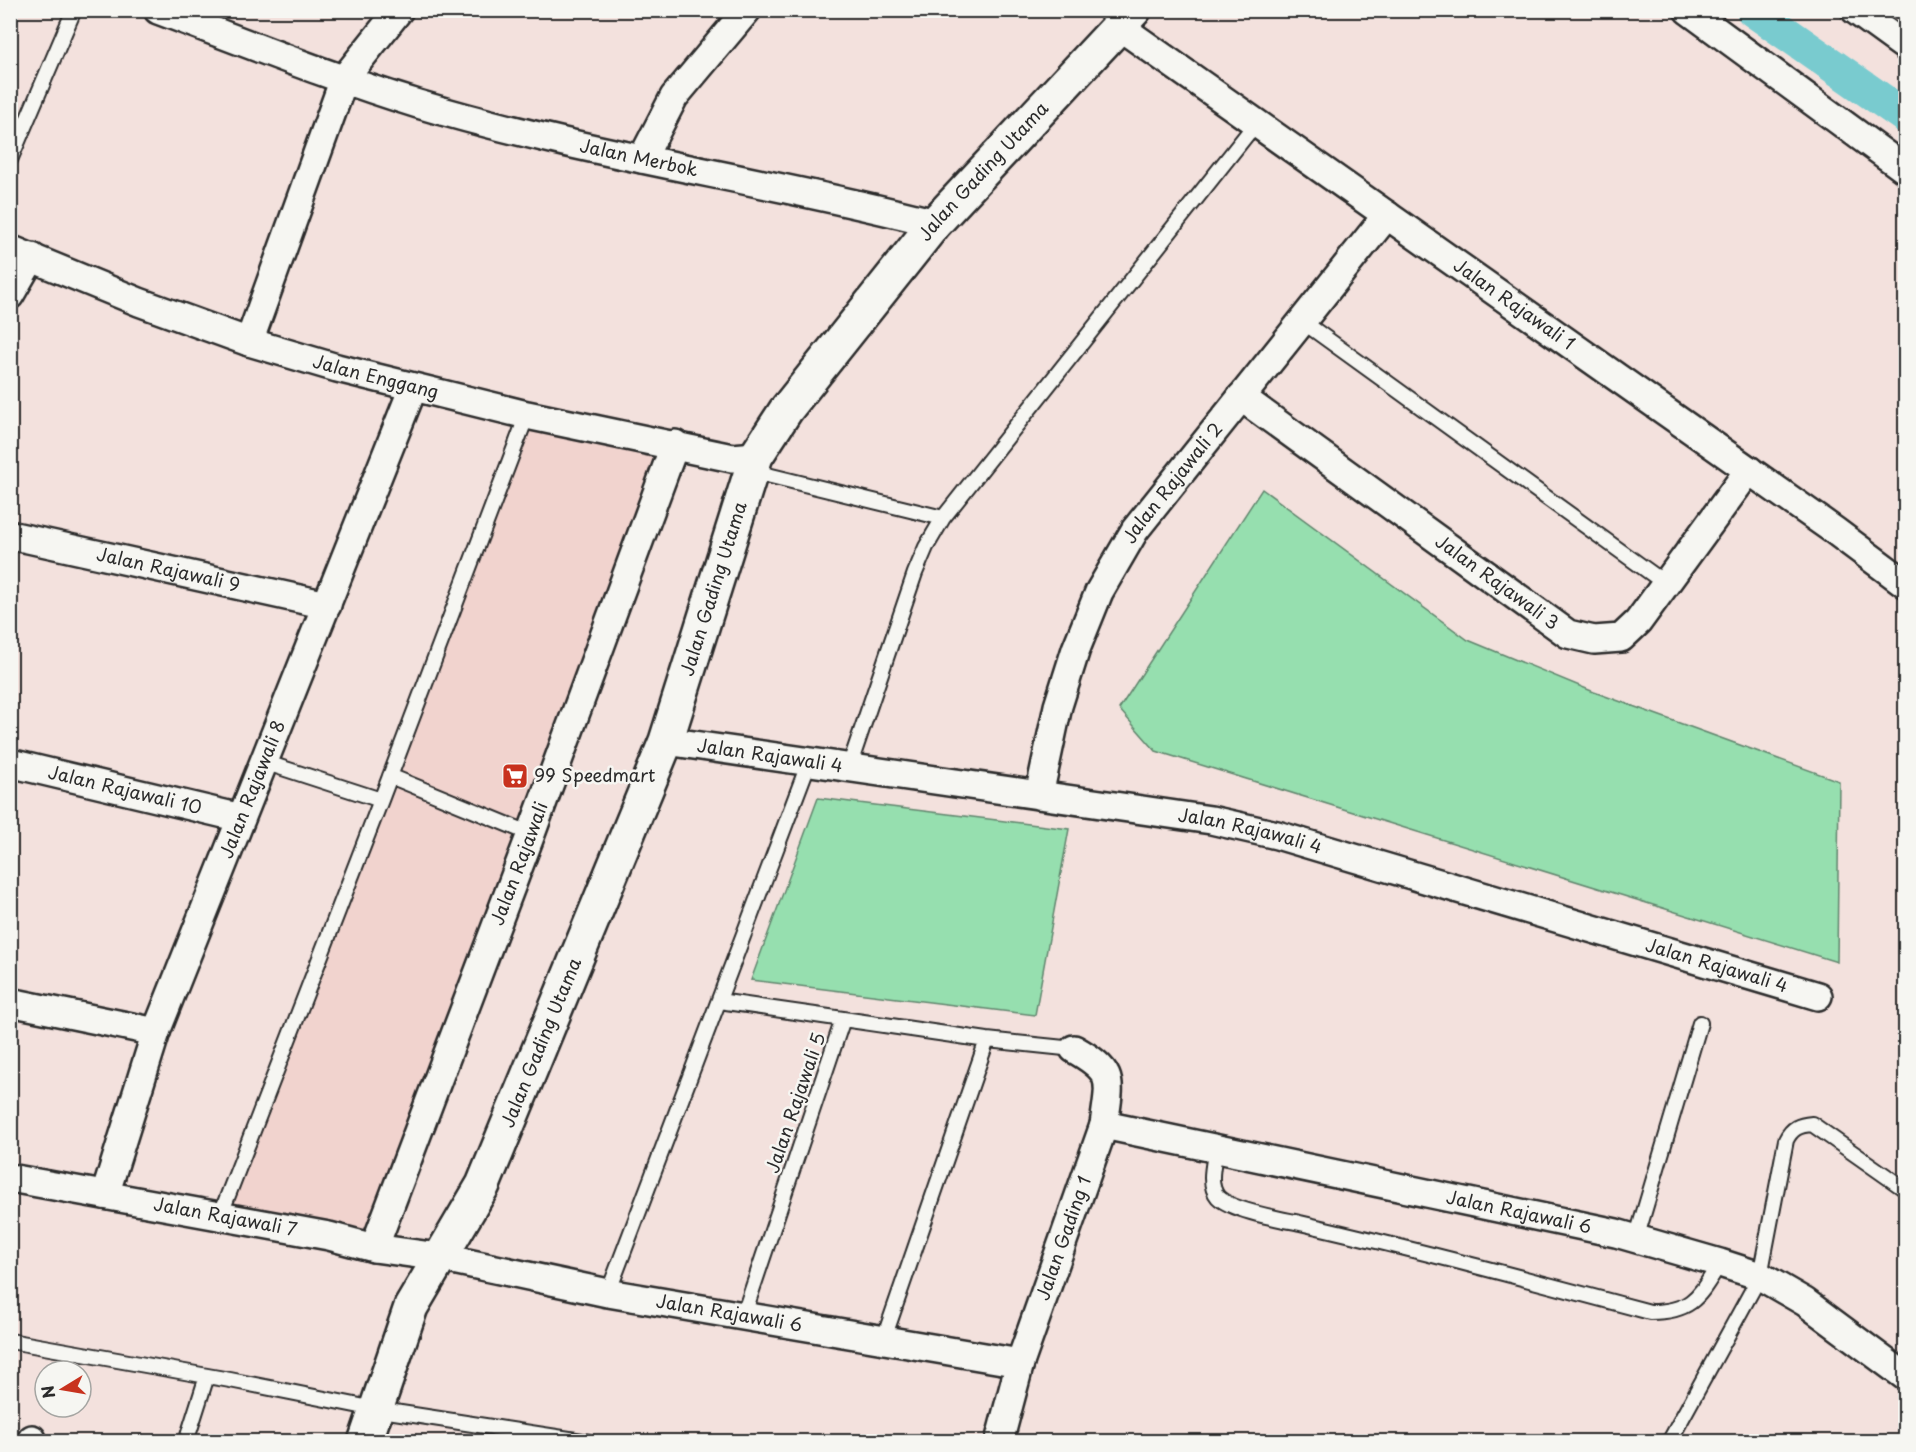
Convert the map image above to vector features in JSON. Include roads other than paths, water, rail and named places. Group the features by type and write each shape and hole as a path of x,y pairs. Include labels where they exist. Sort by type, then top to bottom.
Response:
{"street":[{"name":"Jalan Merbok","path":"158,10 344,79 419,104 642,159 880,208 935,223"},
{"path":"249,342 344,79 399,10"},
{"path":"642,159 674,97 747,10"},
{"path":"1688,10 1905,170"},
{"path":"1855,10 1905,48"},
{"name":"Jalan Rajawali 1","path":"1127,19 1256,123 1836,531 1905,584"},
{"name":"Jalan Gading Utama","path":"365,1442 411,1307 483,1185 666,741 753,464 786,410 935,223 1127,19"},
{"name":"Jalan Rajawali 2","path":"1039,795 1058,706 1076,649 1100,592 1135,530 1387,215"},
{"path":"10,294 21,253"},
{"name":"Jalan Enggang","path":"21,253 139,302 249,342 413,388 527,415 675,444 753,464"},
{"name":"Jalan Rajawali 8","path":"105,1195 156,1032 413,388"},
{"name":"Jalan Rajawali 3","path":"1241,397 1569,634 1593,640 1621,638 1638,622 1749,470"},
{"name":"Jalan Rajawali","path":"374,1248 531,834 675,444"},
{"name":"Jalan Rajawali 9","path":"10,535 327,605"},
{"name":"Jalan Rajawali 4","path":"666,741 1211,820 1277,835 1818,996"},
{"name":"Jalan Rajawali 10","path":"10,763 241,818"},
{"path":"10,1002 156,1032"},
{"name":"Jalan Gading 1","path":"999,1442 1020,1363 1104,1125 1109,1083 1098,1062 1074,1048"},
{"name":"Jalan Rajawali 6","path":"1104,1125 1636,1239 1720,1263 1760,1276 1805,1302 1905,1377"},
{"name":"Jalan Rajawali 7","path":"10,1178 329,1236 374,1248 439,1257"},
{"name":"Jalan Rajawali 6","path":"439,1257 608,1293 1020,1363"}],"lane":[{"path":"10,160 74,10"},
{"path":"849,767 915,573 926,547 943,518 1256,123"},
{"path":"1302,321 1666,584"},
{"path":"220,1216 527,415"},
{"path":"753,464 943,518"},
{"path":"264,762 381,800"},
{"path":"608,1293 809,762"},
{"path":"390,776 531,834"},
{"path":"719,1001 843,1019"},
{"name":"Jalan Rajawali 5","path":"743,1317 843,1019 987,1040 1074,1048"},
{"path":"1636,1239 1700,1023"},
{"path":"883,1341 987,1040"},
{"path":"1669,1442 1760,1276 1786,1140 1791,1131 1800,1125 1812,1124 1905,1190"},
{"path":"1216,1148 1211,1180 1218,1197 1236,1207 1410,1248 1650,1311 1672,1312 1691,1302 1703,1290 1720,1263"},
{"path":"10,1341 375,1409 542,1438 589,1442"},
{"path":"186,1442 207,1376"}],"waterway":[{"path":"1753,10 1906,117"}],"place":[{"name":"99 Speedmart","path":"515,776"}]}
